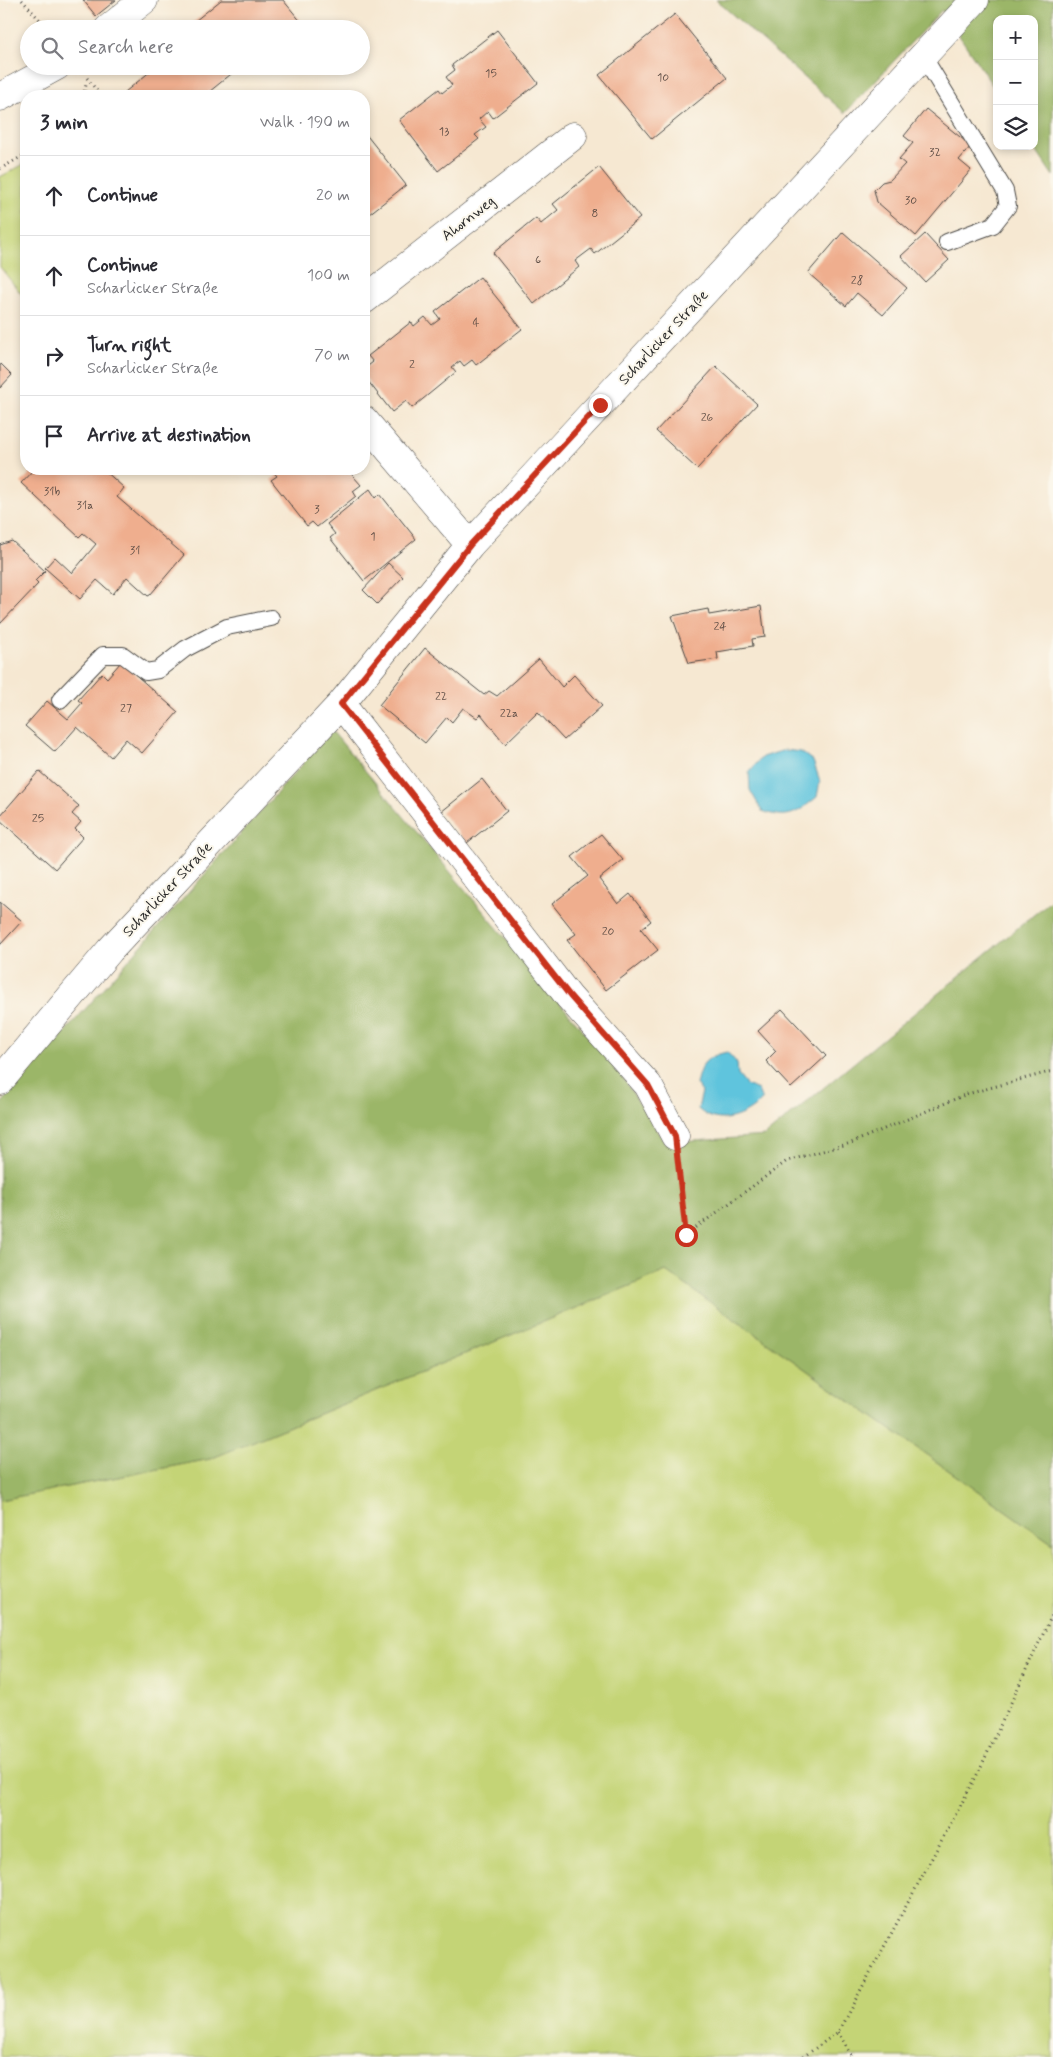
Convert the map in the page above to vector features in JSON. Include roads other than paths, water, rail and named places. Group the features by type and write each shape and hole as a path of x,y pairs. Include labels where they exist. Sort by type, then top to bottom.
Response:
{"street":[{"path":"119,20 144,0"},
{"name":"Scharlicker Straße","path":"0,1081 110,950 341,704 470,545 975,0"},
{"path":"0,97 40,75"},
{"name":"Ahornweg","path":"370,295 573,136"},
{"path":"370,427 470,545"},
{"path":"341,704 570,996 648,1085 675,1136"}],"lane":[{"path":"923,56 1006,191 1008,206 993,225 947,242"},
{"path":"60,700 103,656 123,655 146,672 158,670 185,649 227,627 271,618"}],"water":[{"path":"785,750 801,752 813,761 820,781 817,797 792,814 771,814 762,811 750,790 749,772 762,757"},
{"path":"727,1052 737,1063 738,1075 746,1085 758,1090 762,1100 740,1115 723,1119 714,1118 698,1109 702,1092 696,1084 705,1062 714,1056"}]}
